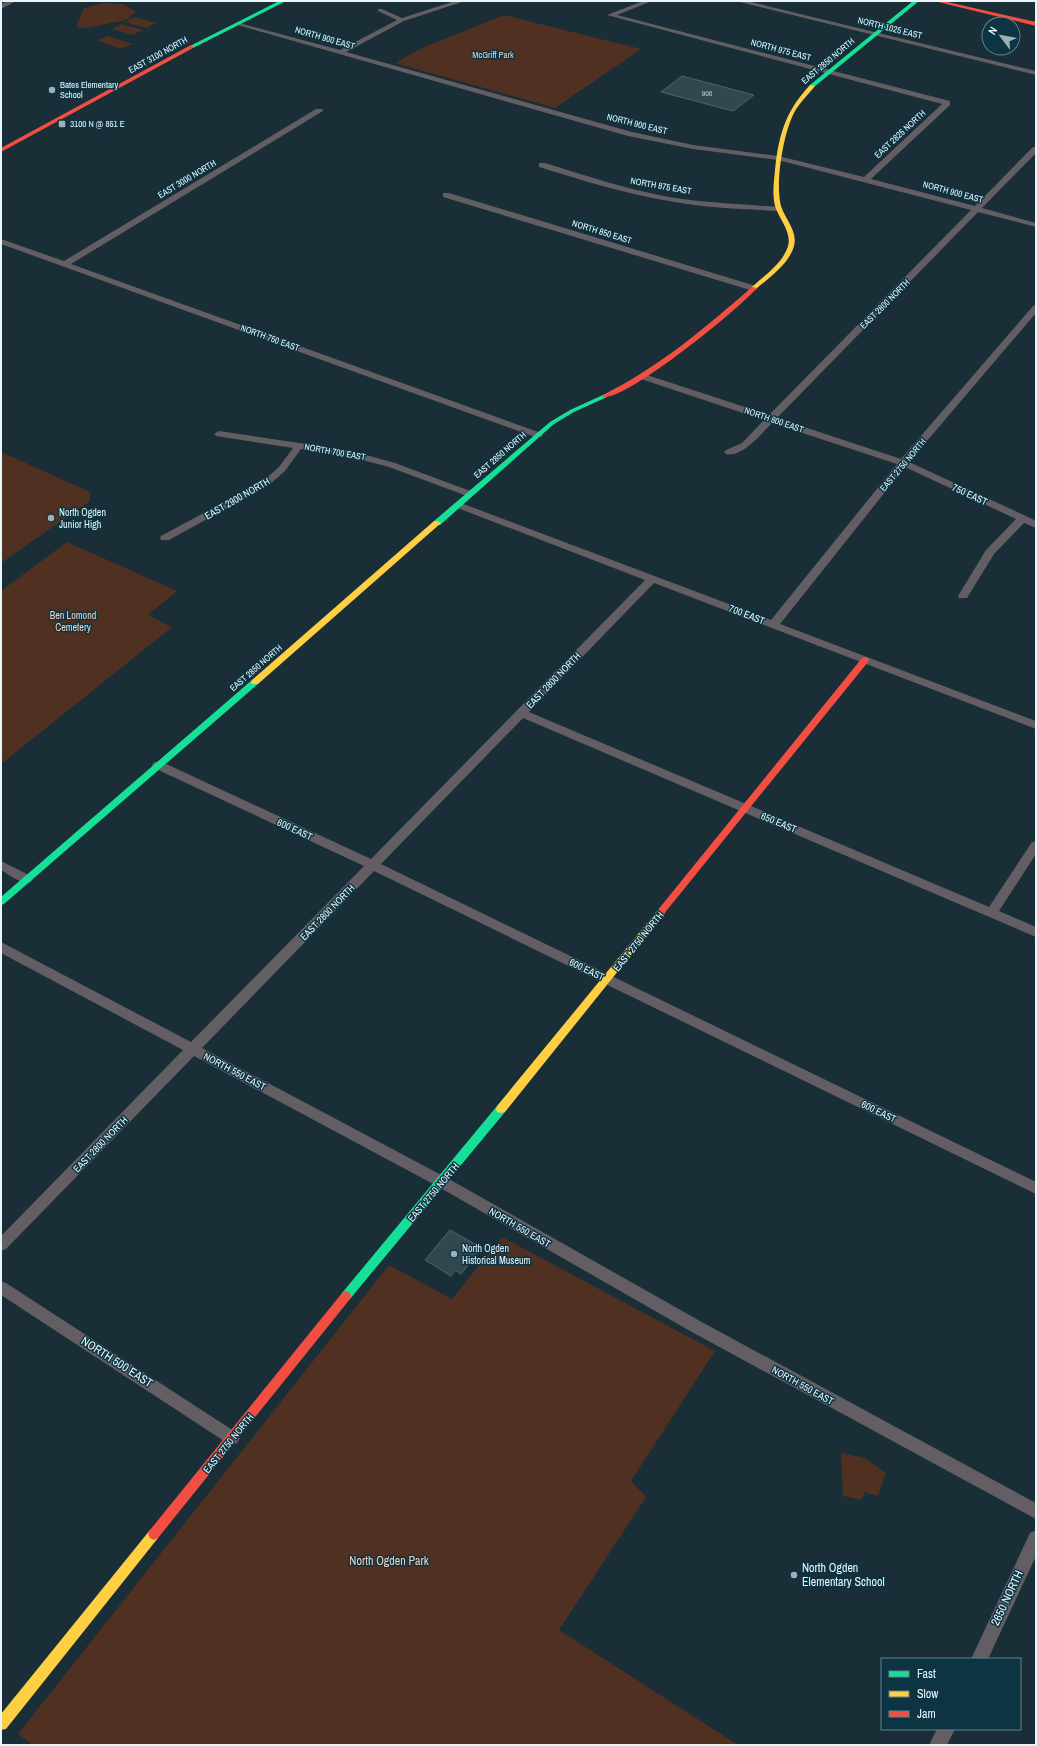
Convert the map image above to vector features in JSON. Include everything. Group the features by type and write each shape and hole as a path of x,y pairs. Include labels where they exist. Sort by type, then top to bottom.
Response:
{"street":[{"path":"1,7 13,1"},
{"name":"EAST 3100 NORTH","path":"1,150 283,1"},
{"path":"340,53 402,20 462,1"},
{"name":"NORTH 975 EAST","path":"649,1 610,15 947,103"},
{"name":"NORTH 1025 EAST","path":"739,1 1036,73"},
{"name":"EAST 2850 NORTH","path":"1,902 538,435 571,410 620,389 671,360 692,344 782,261 790,249 792,238 779,209 775,190 782,129 788,115 806,92 828,72 916,1"},
{"path":"937,1 1036,24"},
{"path":"380,10 402,20"},
{"name":"NORTH 900 EAST","path":"238,24 631,134 693,147 778,158 866,179 1036,225"},
{"name":"EAST 2825 NORTH","path":"866,179 947,103"},
{"name":"EAST 3000 NORTH","path":"66,264 319,111"},
{"name":"EAST 2800 NORTH","path":"729,452 745,445 772,419 1036,149"},
{"name":"NORTH 875 EAST","path":"542,165 623,189 670,199 709,204 779,209"},
{"name":"NORTH 850 EAST","path":"446,195 753,288"},
{"name":"NORTH 750 EAST","path":"1,241 538,435"},
{"name":"EAST 2750 NORTH","path":"774,624 904,464 1036,308"},
{"name":"NORTH 800 EAST","path":"644,376 904,464"},
{"name":"NORTH 700 EAST","path":"219,434 352,454 392,465 470,494"},
{"name":"EAST 2900 NORTH","path":"165,538 266,483 282,469 300,446"},
{"name":"750 EAST","path":"904,464 1036,525"},
{"name":"700 EAST","path":"458,505 774,624 1036,726"},
{"path":"963,596 990,552 1023,518"},
{"name":"EAST 2800 NORTH","path":"1,1245 652,579"},
{"name":"EAST 2750 NORTH","path":"1,1724 335,1310 442,1182 865,660"},
{"name":"650 EAST","path":"522,713 1036,932"},
{"name":"600 EAST","path":"158,765 372,865 1036,1188"},
{"path":"992,913 1036,845"},
{"path":"1,865 27,879"},
{"name":"NORTH 550 EAST","path":"1,947 442,1182 695,1326 1036,1512"},
{"name":"NORTH 500 EAST","path":"1,1287 232,1438"},
{"name":"2650 NORTH","path":"979,1658 1036,1538"},
{"path":"938,1745 946,1730"}],"green space":[{"path":"104,3 123,4 136,12 126,20 86,28 76,27 84,8"},
{"name":"McGriff Park","path":"504,15 641,49 555,108 395,63 422,48"},
{"path":"134,17 156,23 147,28 125,22"},
{"path":"121,24 143,30 133,35 112,29"},
{"path":"108,36 133,44 120,49 97,40"},
{"path":"1,452 90,492 90,501 1,563"},
{"name":"Ben Lomond Cemetery","path":"67,542 177,591 148,615 172,627 1,764 1,591"},
{"name":"North Ogden Park","path":"502,1237 715,1351 631,1481 646,1497 559,1630 738,1745 33,1745 18,1734 389,1265 452,1299"},
{"path":"841,1453 865,1458 886,1473 878,1496 864,1492 862,1500 843,1496"}],"building":[{"path":"682,76 754,95 733,111 661,92"},
{"name":"North Ogden Historical Museum","path":"450,1230 482,1248 461,1274 455,1270 451,1276 425,1260"}],"traffic: fast":[{"path":"191,47 283,1"},
{"path":"812,86 916,1"},
{"path":"437,523 552,423 572,411 605,396"},
{"path":"1,902 255,682"},
{"path":"346,1296 501,1109"}],"traffic: slow":[{"path":"754,288 781,263 789,252 791,245 791,234 780,210 776,196 779,156 786,124 796,105 812,86"},
{"path":"255,682 437,523"},
{"path":"501,1109 660,913"},
{"path":"1,1724 154,1534"}],"traffic: jam":[{"path":"937,1 1036,24"},
{"path":"1,150 191,47"},
{"path":"605,396 626,386 665,362 701,334 754,288"},
{"path":"660,913 865,660"},
{"path":"154,1534 346,1296"}],"place":[{"name":"Bates Elementary School","path":"52,90"},
{"name":"3100 N @ 851 E","path":"62,124"},
{"name":"North Ogden Junior High","path":"51,518"},
{"name":"North Ogden Historical Museum","path":"454,1254"},
{"name":"North Ogden Elementary School","path":"794,1575"}]}
